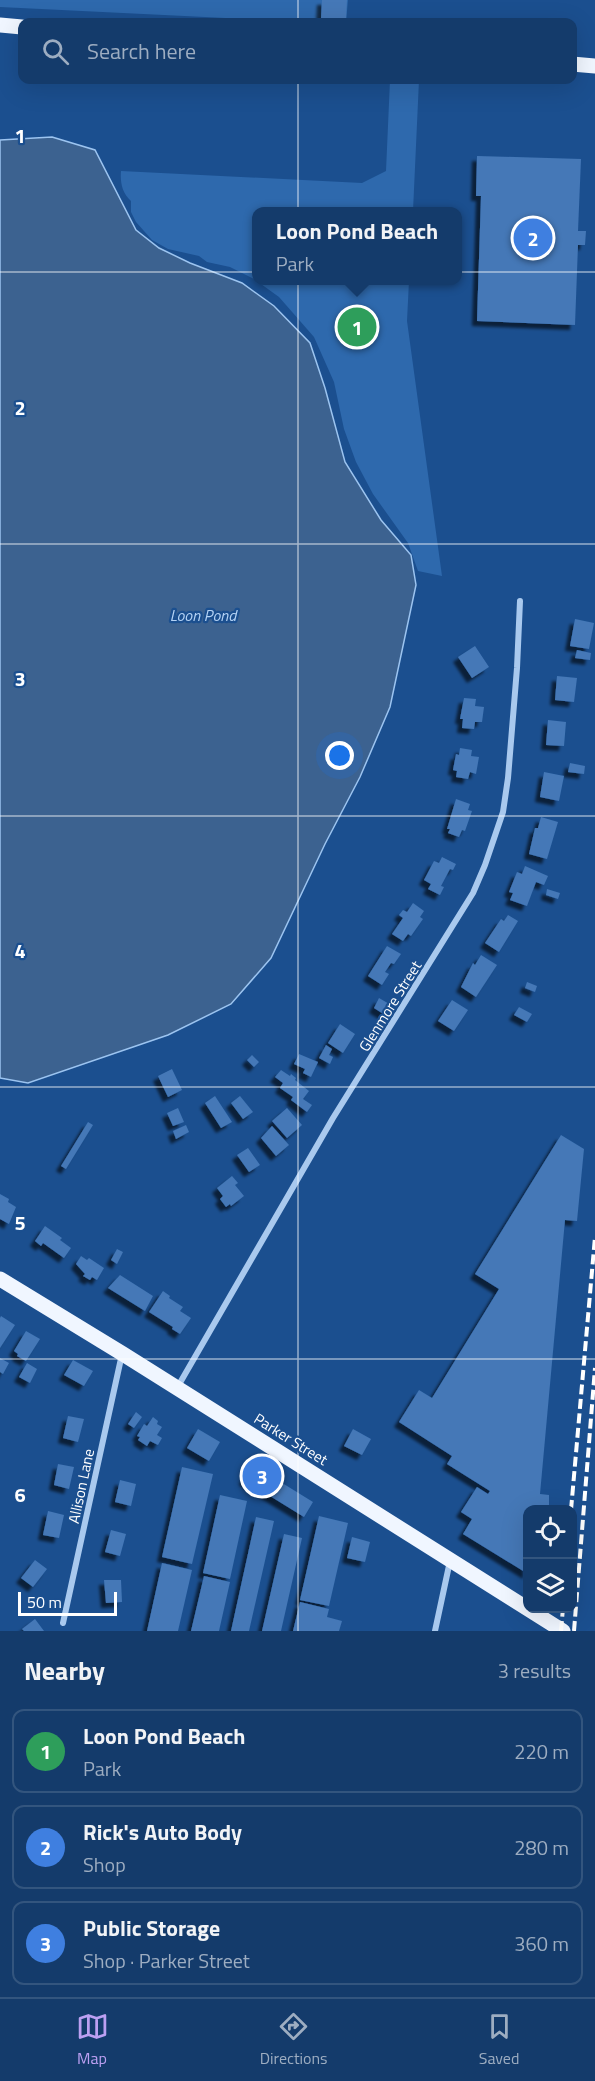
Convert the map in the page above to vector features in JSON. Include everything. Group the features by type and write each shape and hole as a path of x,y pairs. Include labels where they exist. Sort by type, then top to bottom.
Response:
{"main road":[{"path":"0,25 18,27"},
{"path":"577,64 595,66"},
{"name":"Parker Street","path":"0,1279 562,1631"}],"street":[{"name":"Glenmore Street","path":"176,1388 333,1118 473,893 485,866 502,812 508,778 520,601"},
{"name":"Allison Lane","path":"63,1623 123,1354"},
{"path":"435,1631 450,1560"}],"shaded area":[{"path":"0,0 348,0 346,18 227,18 0,7"},
{"path":"390,84 419,84 413,207 252,207 252,278 230,267 207,262 199,256 168,249 152,240 136,222 131,212 131,201 122,187 121,179 121,171 362,183 386,171"},
{"path":"262,285 409,285 407,321 442,576 418,571 408,543 373,494 356,462 344,429 334,382 314,337 279,297"}],"water":[{"name":"Loon Pond","path":"52,137 95,150 136,230 159,248 242,283 274,306 310,343 345,462 381,520 411,555 416,585 390,707 360,777 325,844 271,958 231,1004 168,1035 28,1083 0,1078 0,140"}],"building":[{"path":"322,0 347,0 346,18 321,18"},
{"path":"477,156 581,159 578,231 586,231 585,245 578,245 575,325 477,321 481,196 476,196"},
{"path":"575,619 594,623 589,649 570,646"},
{"path":"475,646 489,667 472,678 458,657"},
{"path":"577,650 591,653 590,660 575,658"},
{"path":"557,676 577,678 574,702 555,700"},
{"path":"464,698 476,699 475,706 484,707 482,722 475,722 474,729 462,728 463,719 460,719"},
{"path":"548,720 566,722 564,746 546,745"},
{"path":"460,748 472,750 471,756 479,757 476,774 470,772 468,779 456,777 457,771 453,770 456,754 459,755"},
{"path":"570,763 585,766 584,774 568,772"},
{"path":"544,772 564,776 559,801 540,797"},
{"path":"456,799 470,804 468,810 472,811 465,831 462,830 459,837 448,833 450,829 447,829"},
{"path":"541,817 558,822 547,859 529,854 535,828 538,828"},
{"path":"442,857 456,864 453,870 450,869 441,886 444,887 440,895 428,889 431,884 424,880 434,861 439,863"},
{"path":"525,866 548,876 544,885 536,882 527,906 510,900 513,893 509,892 517,872 522,874"},
{"path":"547,889 560,893 558,899 546,895"},
{"path":"413,903 424,911 420,917 423,919 411,936 408,934 403,941 392,934 403,918 399,915 403,910 407,912"},
{"path":"508,915 518,921 499,952 485,943 501,919 504,921"},
{"path":"387,946 401,954 385,972 389,974 382,985 368,976"},
{"path":"481,955 497,965 476,997 461,987 473,963 475,965"},
{"path":"527,982 537,986 535,992 525,988"},
{"path":"379,998 391,1005 385,1015 374,1008"},
{"path":"452,1000 468,1010 454,1031 438,1021"},
{"path":"519,1007 532,1014 527,1022 514,1015"},
{"path":"340,1024 355,1034 343,1053 328,1043"},
{"path":"326,1045 332,1049 329,1055 333,1057 330,1064 319,1058"},
{"path":"299,1054 318,1062 311,1077 303,1073 305,1069 294,1064"},
{"path":"252,1055 259,1062 254,1067 247,1060"},
{"path":"172,1069 182,1090 168,1097 158,1076"},
{"path":"281,1070 290,1076 291,1074 309,1091 303,1099 312,1105 307,1112 291,1100 293,1097 280,1088 283,1083 275,1077"},
{"path":"215,1096 232,1122 221,1128 205,1103"},
{"path":"240,1096 253,1112 243,1119 231,1103"},
{"path":"178,1108 184,1122 173,1126 167,1113"},
{"path":"287,1108 302,1125 287,1138 272,1121"},
{"path":"88,1122 93,1125 66,1169 61,1166"},
{"path":"186,1125 189,1132 176,1139 173,1131"},
{"path":"272,1126 289,1145 276,1156 261,1138"},
{"path":"561,1135 584,1149 577,1221 565,1220 540,1494 549,1495 549,1505 523,1505 523,1571 463,1534 472,1519 461,1512 477,1487 488,1494 490,1491 447,1464 452,1456 399,1422 419,1390 432,1398 499,1289 475,1274"},
{"path":"248,1148 260,1165 249,1172 237,1155"},
{"path":"232,1176 238,1183 235,1185 244,1196 226,1207 220,1199 223,1196 217,1188"},
{"path":"0,1194 16,1207 9,1224 0,1219"},
{"path":"45,1226 62,1238 60,1240 71,1248 64,1258 43,1243 41,1246 35,1241"},
{"path":"117,1249 123,1252 117,1264 111,1260"},
{"path":"81,1256 87,1260 89,1258 104,1268 97,1280 92,1277 90,1280 83,1276 85,1274 76,1264"},
{"path":"120,1275 153,1296 145,1311 108,1288"},
{"path":"163,1291 183,1307 180,1311 191,1318 180,1334 149,1312"},
{"path":"1,1316 15,1325 0,1348 0,1318"},
{"path":"26,1331 40,1339 26,1361 17,1356 18,1354 14,1351"},
{"path":"0,1358 9,1363 3,1374 0,1372"},
{"path":"73,1360 93,1371 84,1386 64,1375"},
{"path":"27,1363 37,1369 30,1383 19,1377"},
{"path":"136,1412 142,1417 134,1428 128,1424"},
{"path":"68,1416 84,1419 78,1442 63,1438"},
{"path":"153,1417 162,1427 157,1435 162,1438 158,1445 150,1441 147,1446 138,1440 140,1437 137,1436 144,1424 147,1426"},
{"path":"198,1429 220,1442 209,1461 187,1448"},
{"path":"353,1429 371,1439 362,1455 344,1446"},
{"path":"58,1464 74,1467 69,1489 54,1485"},
{"path":"253,1465 313,1502 304,1517 244,1480"},
{"path":"182,1467 213,1474 192,1564 162,1557"},
{"path":"120,1480 136,1484 131,1506 115,1502"},
{"path":"220,1495 247,1501 230,1579 203,1573"},
{"path":"48,1511 64,1515 59,1538 43,1535"},
{"path":"319,1516 348,1523 329,1606 300,1600"},
{"path":"256,1517 274,1521 249,1631 231,1631"},
{"path":"111,1530 126,1534 120,1556 105,1552"},
{"path":"284,1534 302,1538 281,1631 262,1631"},
{"path":"352,1537 370,1542 365,1562 347,1558"},
{"path":"35,1560 47,1569 33,1587 21,1578"},
{"path":"162,1563 192,1570 178,1631 147,1631"},
{"path":"204,1576 230,1582 219,1631 191,1631"},
{"path":"104,1580 121,1580 122,1602 106,1603"},
{"path":"300,1602 329,1609 327,1617 342,1621 339,1631 293,1631"},
{"path":"35,1619 44,1631 24,1631 22,1629"}],"railway":[{"path":"571,1505 595,1237"},
{"path":"574,1631 595,1368"},
{"path":"561,1631 563,1613"}],"place":[{"name":"Rick's Auto Body","path":"533,238"},
{"name":"Loon Pond Beach","path":"357,327"},
{"name":"Public Storage","path":"262,1476"}]}
